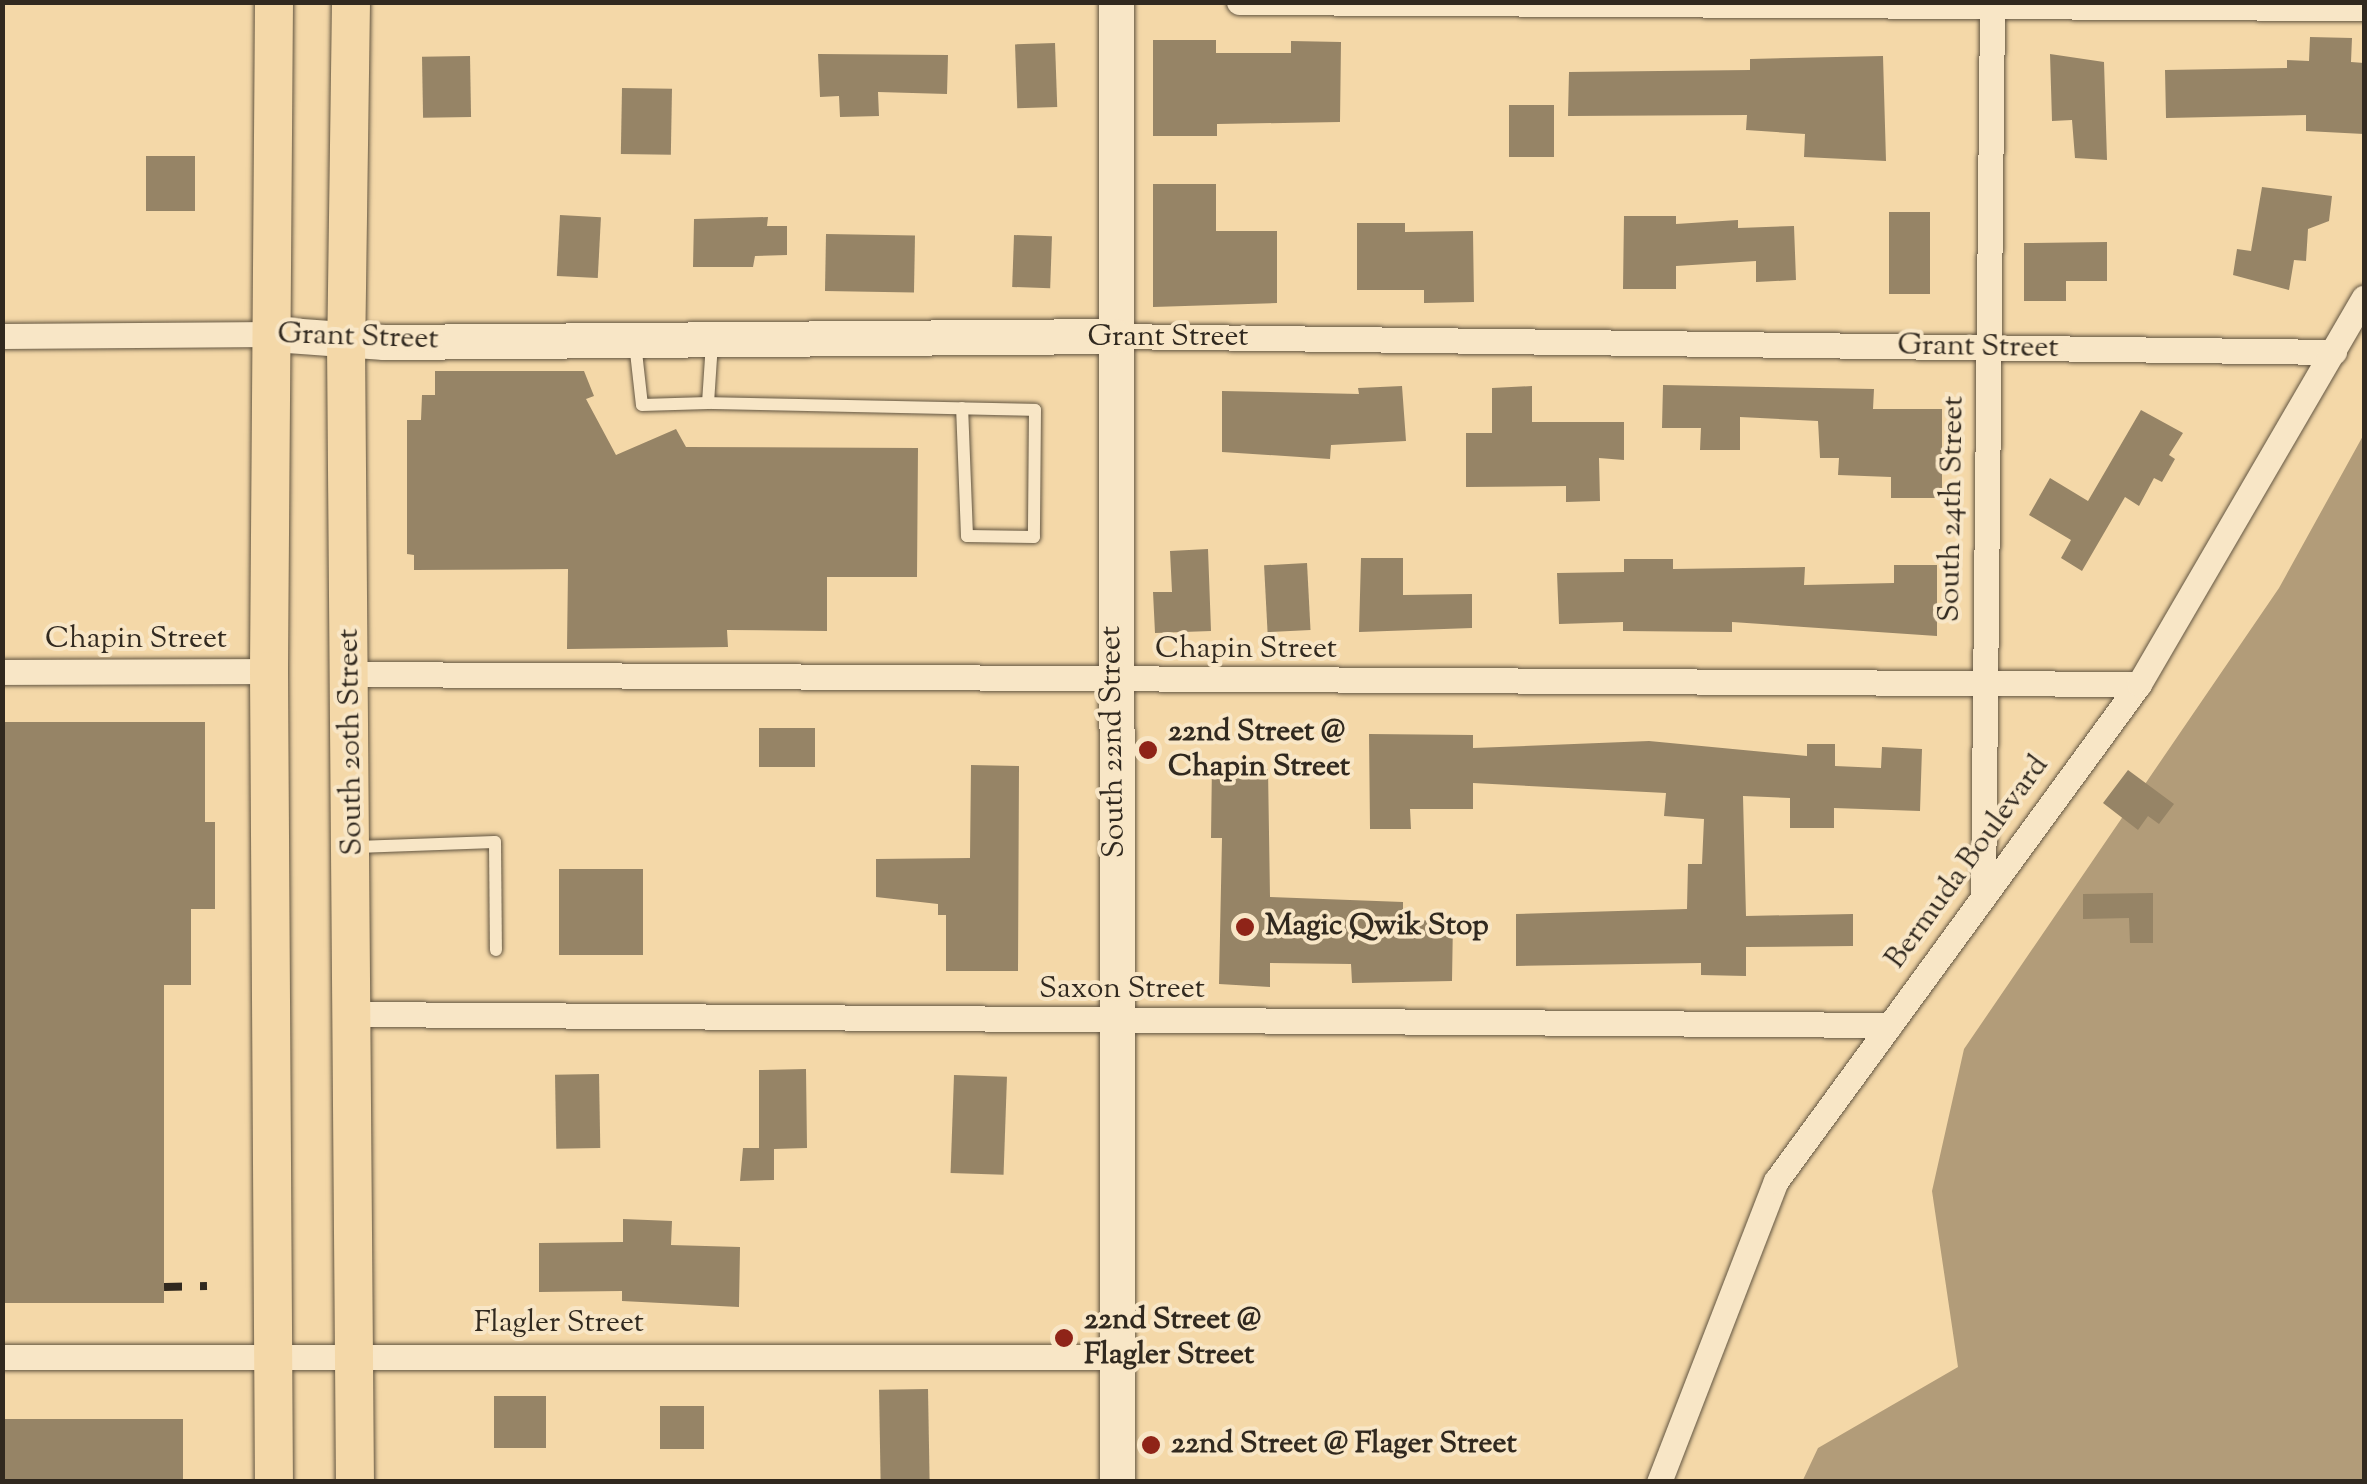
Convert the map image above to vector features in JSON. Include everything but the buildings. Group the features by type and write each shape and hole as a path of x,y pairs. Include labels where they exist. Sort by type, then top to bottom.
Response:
{"main road":[{"path":"274,2 269,671 274,1482"},
{"name":"South 20th Street","path":"351,2 346,340 354,847 355,1482"}],"street":[{"name":"South 22nd Street","path":"1116,2 1116,1482"},
{"path":"1239,2 2364,8"},
{"name":"South 24th Street","path":"1983,897 1982,686 1992,5"},
{"name":"Bermuda Boulevard","path":"1658,1482 1776,1182 2139,684 2364,298"},
{"name":"Grant Street","path":"2,336 274,334 346,340 1113,336 2334,352"},
{"name":"Chapin Street","path":"2,672 269,671"},
{"name":"Chapin Street","path":"352,674 1113,682 2139,684"},
{"name":"Saxon Street","path":"355,1014 1890,1025"},
{"name":"Flagler Street","path":"2,1357 1115,1357"}],"lane":[{"path":"635,340 642,405 708,403 962,408 1035,410 1034,537 967,536 962,408"},
{"path":"708,403 712,340"},
{"path":"354,847 495,842 496,950"}],"shaded area":[{"path":"2364,434 2364,1481 1802,1482 1818,1448 1958,1367 1932,1191 1964,1049 2279,588"}],"railway":[{"path":"164,1287 207,1286"}],"place":[{"name":"22nd Street @ Chapin Street","path":"1148,750"},
{"name":"Magic Qwik Stop","path":"1245,927"},
{"name":"22nd Street @ Flagler Street","path":"1064,1338"},
{"name":"22nd Street @ Flager Street","path":"1151,1445"}]}
